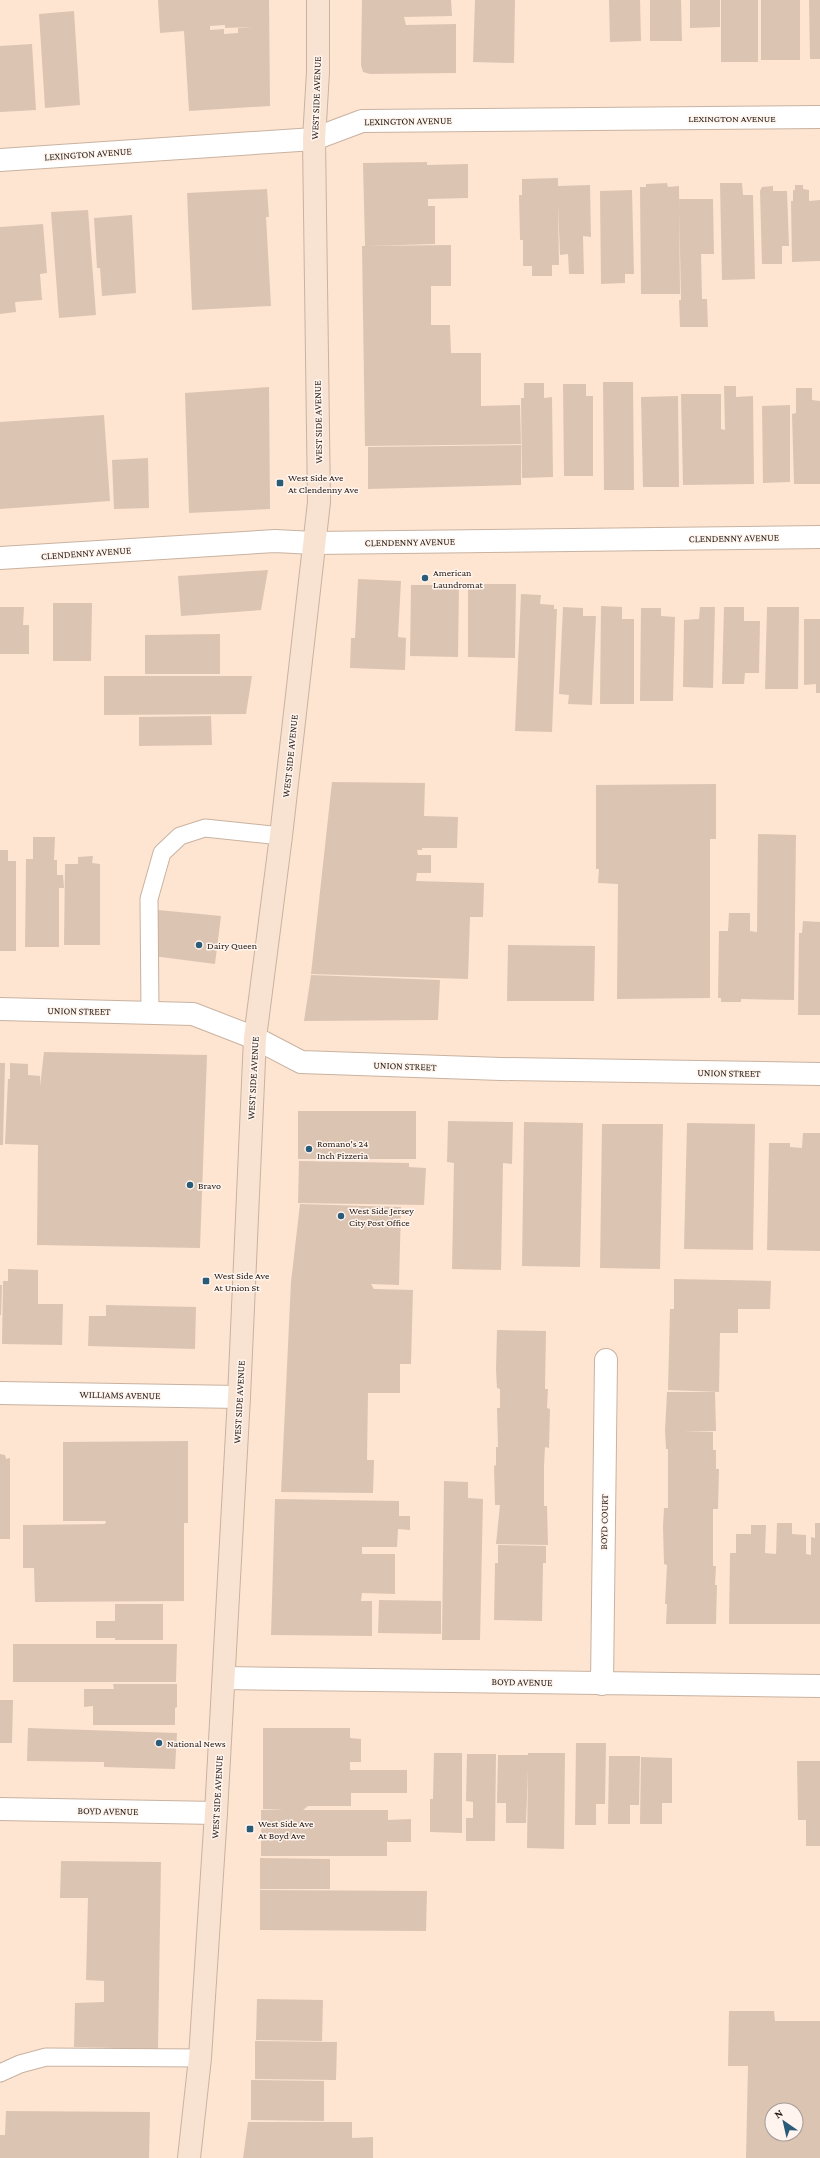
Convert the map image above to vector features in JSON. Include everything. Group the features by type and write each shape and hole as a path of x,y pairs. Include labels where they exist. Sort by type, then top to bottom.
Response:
{"main road":[{"name":"WEST SIDE AVENUE","path":"189,2158 200,2058 224,1678 239,1397 255,1038 281,836 319,502 314,139 318,72 318,0"}],"street":[{"name":"LEXINGTON AVENUE","path":"0,160 314,139 362,121 820,117"},
{"name":"CLENDENNY AVENUE","path":"0,558 275,541 314,542 820,537"},
{"name":"UNION STREET","path":"0,1010 193,1014 255,1038 301,1062 501,1070 820,1074"},
{"name":"BOYD COURT","path":"602,1684 606,1360"},
{"name":"WILLIAMS AVENUE","path":"0,1393 239,1397"},
{"name":"BOYD AVENUE","path":"224,1678 820,1686"},
{"name":"BOYD AVENUE","path":"0,1809 216,1813"}],"lane":[{"path":"150,1012 149,898 162,853 180,836 205,828 281,836"},
{"path":"0,2073 20,2064 46,2057 200,2058"}],"building":[{"path":"158,0 269,0 270,106 189,111 184,31 160,33","holes":["225,25 225,28 252,27 238,28 238,33 224,34 224,29 210,30 210,26"]},
{"path":"362,0 451,0 452,16 404,17 406,25 456,24 456,73 370,74 363,72 361,65"},
{"path":"475,0 515,0 514,63 473,62"},
{"path":"609,0 640,0 641,41 610,42"},
{"path":"650,0 681,0 682,41 650,41"},
{"path":"690,0 720,0 720,27 690,28"},
{"path":"721,0 758,0 758,62 721,62"},
{"path":"761,0 800,0 800,60 761,60"},
{"path":"809,0 820,0 820,59 810,59"},
{"path":"74,11 80,105 45,108 39,14"},
{"path":"32,44 36,110 0,112 0,46"},
{"path":"427,162 427,165 468,164 468,198 428,199 428,206 435,206 435,244 365,246 363,163"},
{"path":"558,178 558,186 590,185 591,237 583,236 584,274 569,274 568,254 560,255 558,204 559,265 552,265 552,276 532,276 532,266 523,266 523,240 520,240 519,195 522,195 522,179"},
{"path":"667,183 668,187 679,186 680,294 641,294 640,187 646,187 646,184"},
{"path":"720,183 742,183 743,195 753,195 755,279 722,280"},
{"path":"795,185 803,185 803,189 809,190 809,201 820,200 820,261 792,262 791,201 793,201 793,190 795,190"},
{"path":"773,186 773,191 787,191 789,246 782,246 782,264 762,264 760,191 762,187"},
{"path":"267,189 269,217 266,217 271,306 192,310 187,193"},
{"path":"632,190 634,274 625,274 625,283 601,284 600,191"},
{"path":"679,199 713,199 714,254 701,254 702,299 707,299 708,327 680,327 679,300 681,300"},
{"path":"88,210 96,315 59,318 51,212"},
{"path":"132,215 136,293 102,296 100,268 97,268 94,218"},
{"path":"43,224 47,273 40,274 42,300 15,302 16,312 0,314 0,227"},
{"path":"451,245 451,286 431,286 431,325 450,325 451,353 481,353 481,406 520,405 521,444 365,446 362,246"},
{"path":"603,382 633,382 634,490 604,490"},
{"path":"524,383 544,383 544,398 552,397 553,477 522,478 521,398 524,398"},
{"path":"563,384 586,384 586,396 593,396 593,476 564,476"},
{"path":"724,386 736,386 736,397 753,396 754,484 683,485 681,394 721,394 721,429 725,430"},
{"path":"269,387 270,509 189,513 185,393"},
{"path":"796,388 812,388 812,400 820,401 820,484 794,484 792,414 796,413"},
{"path":"678,396 679,487 643,487 641,397"},
{"path":"790,405 790,482 763,483 762,406"},
{"path":"104,415 110,501 0,509 0,422"},
{"path":"521,445 521,485 368,489 368,447"},
{"path":"148,458 149,508 114,509 112,460"},
{"path":"268,570 261,610 181,616 178,576"},
{"path":"358,579 401,581 398,637 406,638 405,670 350,668 351,638 355,638"},
{"path":"468,584 516,584 515,658 468,657"},
{"path":"411,585 459,585 458,657 410,656"},
{"path":"521,594 541,595 540,604 554,605 554,609 557,609 552,732 515,731"},
{"path":"53,603 92,603 91,661 53,661"},
{"path":"601,606 622,607 622,619 634,619 634,704 600,704"},
{"path":"0,607 24,607 23,625 29,625 29,654 0,654"},
{"path":"563,607 583,608 583,616 596,616 592,705 568,704 569,695 559,694"},
{"path":"700,607 715,607 713,688 683,687 684,620 699,619"},
{"path":"724,607 744,607 744,621 760,621 759,673 745,673 744,684 722,684"},
{"path":"767,607 799,607 798,689 765,689"},
{"path":"641,608 661,608 661,616 675,617 673,701 640,701"},
{"path":"804,619 820,619 820,693 816,693 816,684 804,685"},
{"path":"220,634 220,674 145,674 145,635"},
{"path":"104,676 252,676 246,714 104,715"},
{"path":"211,716 212,745 139,746 139,717"},
{"path":"332,782 425,783 424,816 458,817 457,848 422,848 422,850 417,850 418,855 431,855 431,873 417,873 416,881 484,883 483,917 470,917 468,979 311,974"},
{"path":"716,784 716,839 710,839 710,998 617,999 618,884 598,883 599,869 596,869 596,785"},
{"path":"758,834 796,835 794,1000 741,999 741,1002 721,1002 721,998 718,998 719,931 728,931 729,913 750,913 750,931 757,932"},
{"path":"33,837 55,837 54,860 57,860 57,875 63,875 64,888 59,888 59,947 25,947 26,859 33,859"},
{"path":"0,850 8,850 8,861 16,861 16,951 0,951"},
{"path":"93,856 92,863 100,864 100,945 64,945 65,864 78,864 78,857"},
{"path":"158,910 221,916 215,964 153,956"},
{"path":"803,921 820,922 820,1015 798,1015 799,933 802,933"},
{"path":"508,945 595,946 594,1001 507,1001"},
{"path":"311,975 440,980 438,1020 304,1021"},
{"path":"44,1052 207,1055 200,1248 37,1245 38,1145 5,1144 10,1063 28,1064 28,1075 40,1076 40,1086"},
{"path":"0,1063 5,1063 3,1145 0,1145"},
{"path":"298,1111 416,1111 416,1159 298,1159"},
{"path":"448,1121 513,1122 512,1164 503,1163 501,1270 452,1269 454,1163 447,1162"},
{"path":"524,1122 583,1123 580,1267 522,1266"},
{"path":"687,1123 755,1124 753,1250 684,1249"},
{"path":"602,1124 663,1124 660,1269 600,1268"},
{"path":"803,1133 820,1133 820,1251 767,1250 769,1143 790,1143 790,1147 802,1148"},
{"path":"299,1161 409,1163 409,1167 426,1168 424,1205 298,1203"},
{"path":"300,1204 401,1207 399,1285 371,1284 374,1289 413,1290 411,1364 400,1364 400,1393 368,1393 367,1460 374,1460 373,1493 281,1492 291,1282"},
{"path":"8,1269 38,1270 38,1304 63,1304 62,1345 2,1344 3,1281 8,1281"},
{"path":"674,1279 771,1281 770,1309 738,1309 738,1333 720,1333 719,1392 668,1390 670,1309 674,1309"},
{"path":"0,1285 2,1285 1,1315 0,1315"},
{"path":"106,1305 196,1307 195,1349 88,1346 89,1316 106,1316"},
{"path":"497,1330 546,1331 545,1389 548,1389 547,1408 550,1409 549,1448 545,1447 544,1506 547,1506 548,1545 496,1544 500,1505 495,1505 494,1466 496,1465 496,1447 498,1447 497,1408 500,1408 500,1389 497,1388 496,1370"},
{"path":"667,1392 715,1392 716,1431 683,1432 713,1432 713,1450 716,1450 716,1469 719,1469 718,1509 713,1509 713,1566 716,1566 715,1585 717,1585 716,1624 666,1624 667,1604 665,1604 667,1565 664,1564 663,1526 664,1508 668,1508 668,1449 666,1449 665,1431"},
{"path":"188,1441 188,1523 184,1523 184,1601 35,1602 34,1568 23,1568 23,1525 105,1524 106,1521 63,1521 63,1442"},
{"path":"0,1454 5,1455 6,1459 10,1458 10,1539 0,1539"},
{"path":"444,1481 468,1482 468,1498 483,1499 480,1640 442,1640"},
{"path":"275,1499 399,1501 399,1516 410,1516 410,1530 398,1529 397,1547 362,1547 362,1554 395,1554 395,1594 362,1593 361,1601 372,1601 372,1636 271,1635"},
{"path":"777,1523 792,1523 792,1534 806,1535 806,1554 811,1555 811,1537 815,1538 815,1523 820,1523 820,1624 729,1624 730,1553 736,1553 736,1534 751,1534 751,1525 766,1525 765,1553 776,1554"},
{"path":"498,1545 546,1546 546,1563 543,1563 542,1621 494,1620 495,1563 498,1563"},
{"path":"379,1600 441,1601 441,1634 378,1633"},
{"path":"115,1604 163,1604 163,1640 115,1640 115,1638 96,1638 96,1621 115,1621"},
{"path":"13,1644 177,1644 176,1682 13,1682"},
{"path":"113,1684 177,1684 175,1725 93,1725 93,1706 84,1707 84,1689 114,1689"},
{"path":"0,1700 13,1700 12,1743 0,1743"},
{"path":"28,1728 177,1733 175,1769 104,1767 104,1762 27,1761"},
{"path":"263,1728 350,1728 350,1738 361,1739 361,1762 350,1762 350,1770 407,1770 407,1793 351,1793 351,1806 308,1806 303,1810 388,1810 388,1820 411,1819 411,1842 387,1842 387,1856 261,1856 261,1810 284,1810 263,1809"},
{"path":"576,1743 606,1743 605,1804 596,1804 596,1825 575,1825"},
{"path":"434,1753 462,1753 462,1833 430,1832 430,1799 433,1799"},
{"path":"528,1753 565,1753 564,1849 527,1848 528,1768 526,1823 506,1823 506,1803 497,1803 498,1755 528,1755"},
{"path":"467,1754 496,1754 495,1841 466,1841 466,1818 473,1818 473,1802 466,1801"},
{"path":"609,1756 640,1756 639,1805 630,1805 630,1824 608,1824"},
{"path":"641,1757 672,1758 672,1803 662,1803 662,1824 640,1824"},
{"path":"797,1761 820,1761 820,1846 806,1846 806,1820 798,1820"},
{"path":"260,1858 330,1859 330,1889 260,1889"},
{"path":"61,1861 161,1862 158,2049 74,2047 75,2003 104,2002 104,1981 86,1980 88,1898 60,1898"},
{"path":"260,1890 427,1891 426,1931 260,1930"},
{"path":"257,1999 323,2000 322,2041 256,2040"},
{"path":"729,2011 774,2011 775,2021 820,2021 820,2158 746,2158 748,2066 728,2066"},
{"path":"255,2041 337,2042 336,2080 255,2079"},
{"path":"251,2080 324,2081 324,2121 251,2120"},
{"path":"6,2111 150,2112 149,2158 0,2158 0,2135 5,2135"},
{"path":"248,2122 352,2122 352,2138 373,2137 373,2158 243,2158"}],"place":[{"name":"West Side Ave At Clendenny Ave","path":"280,483"},
{"name":"American Laundromat","path":"425,578"},
{"name":"Dairy Queen","path":"199,945"},
{"name":"Romano's 24 Inch Pizzeria","path":"309,1149"},
{"name":"Bravo","path":"190,1185"},
{"name":"West Side Jersey City Post Office","path":"341,1216"},
{"name":"West Side Ave At Union St","path":"206,1281"},
{"name":"National News","path":"159,1743"},
{"name":"West Side Ave At Boyd Ave","path":"250,1829"}]}
